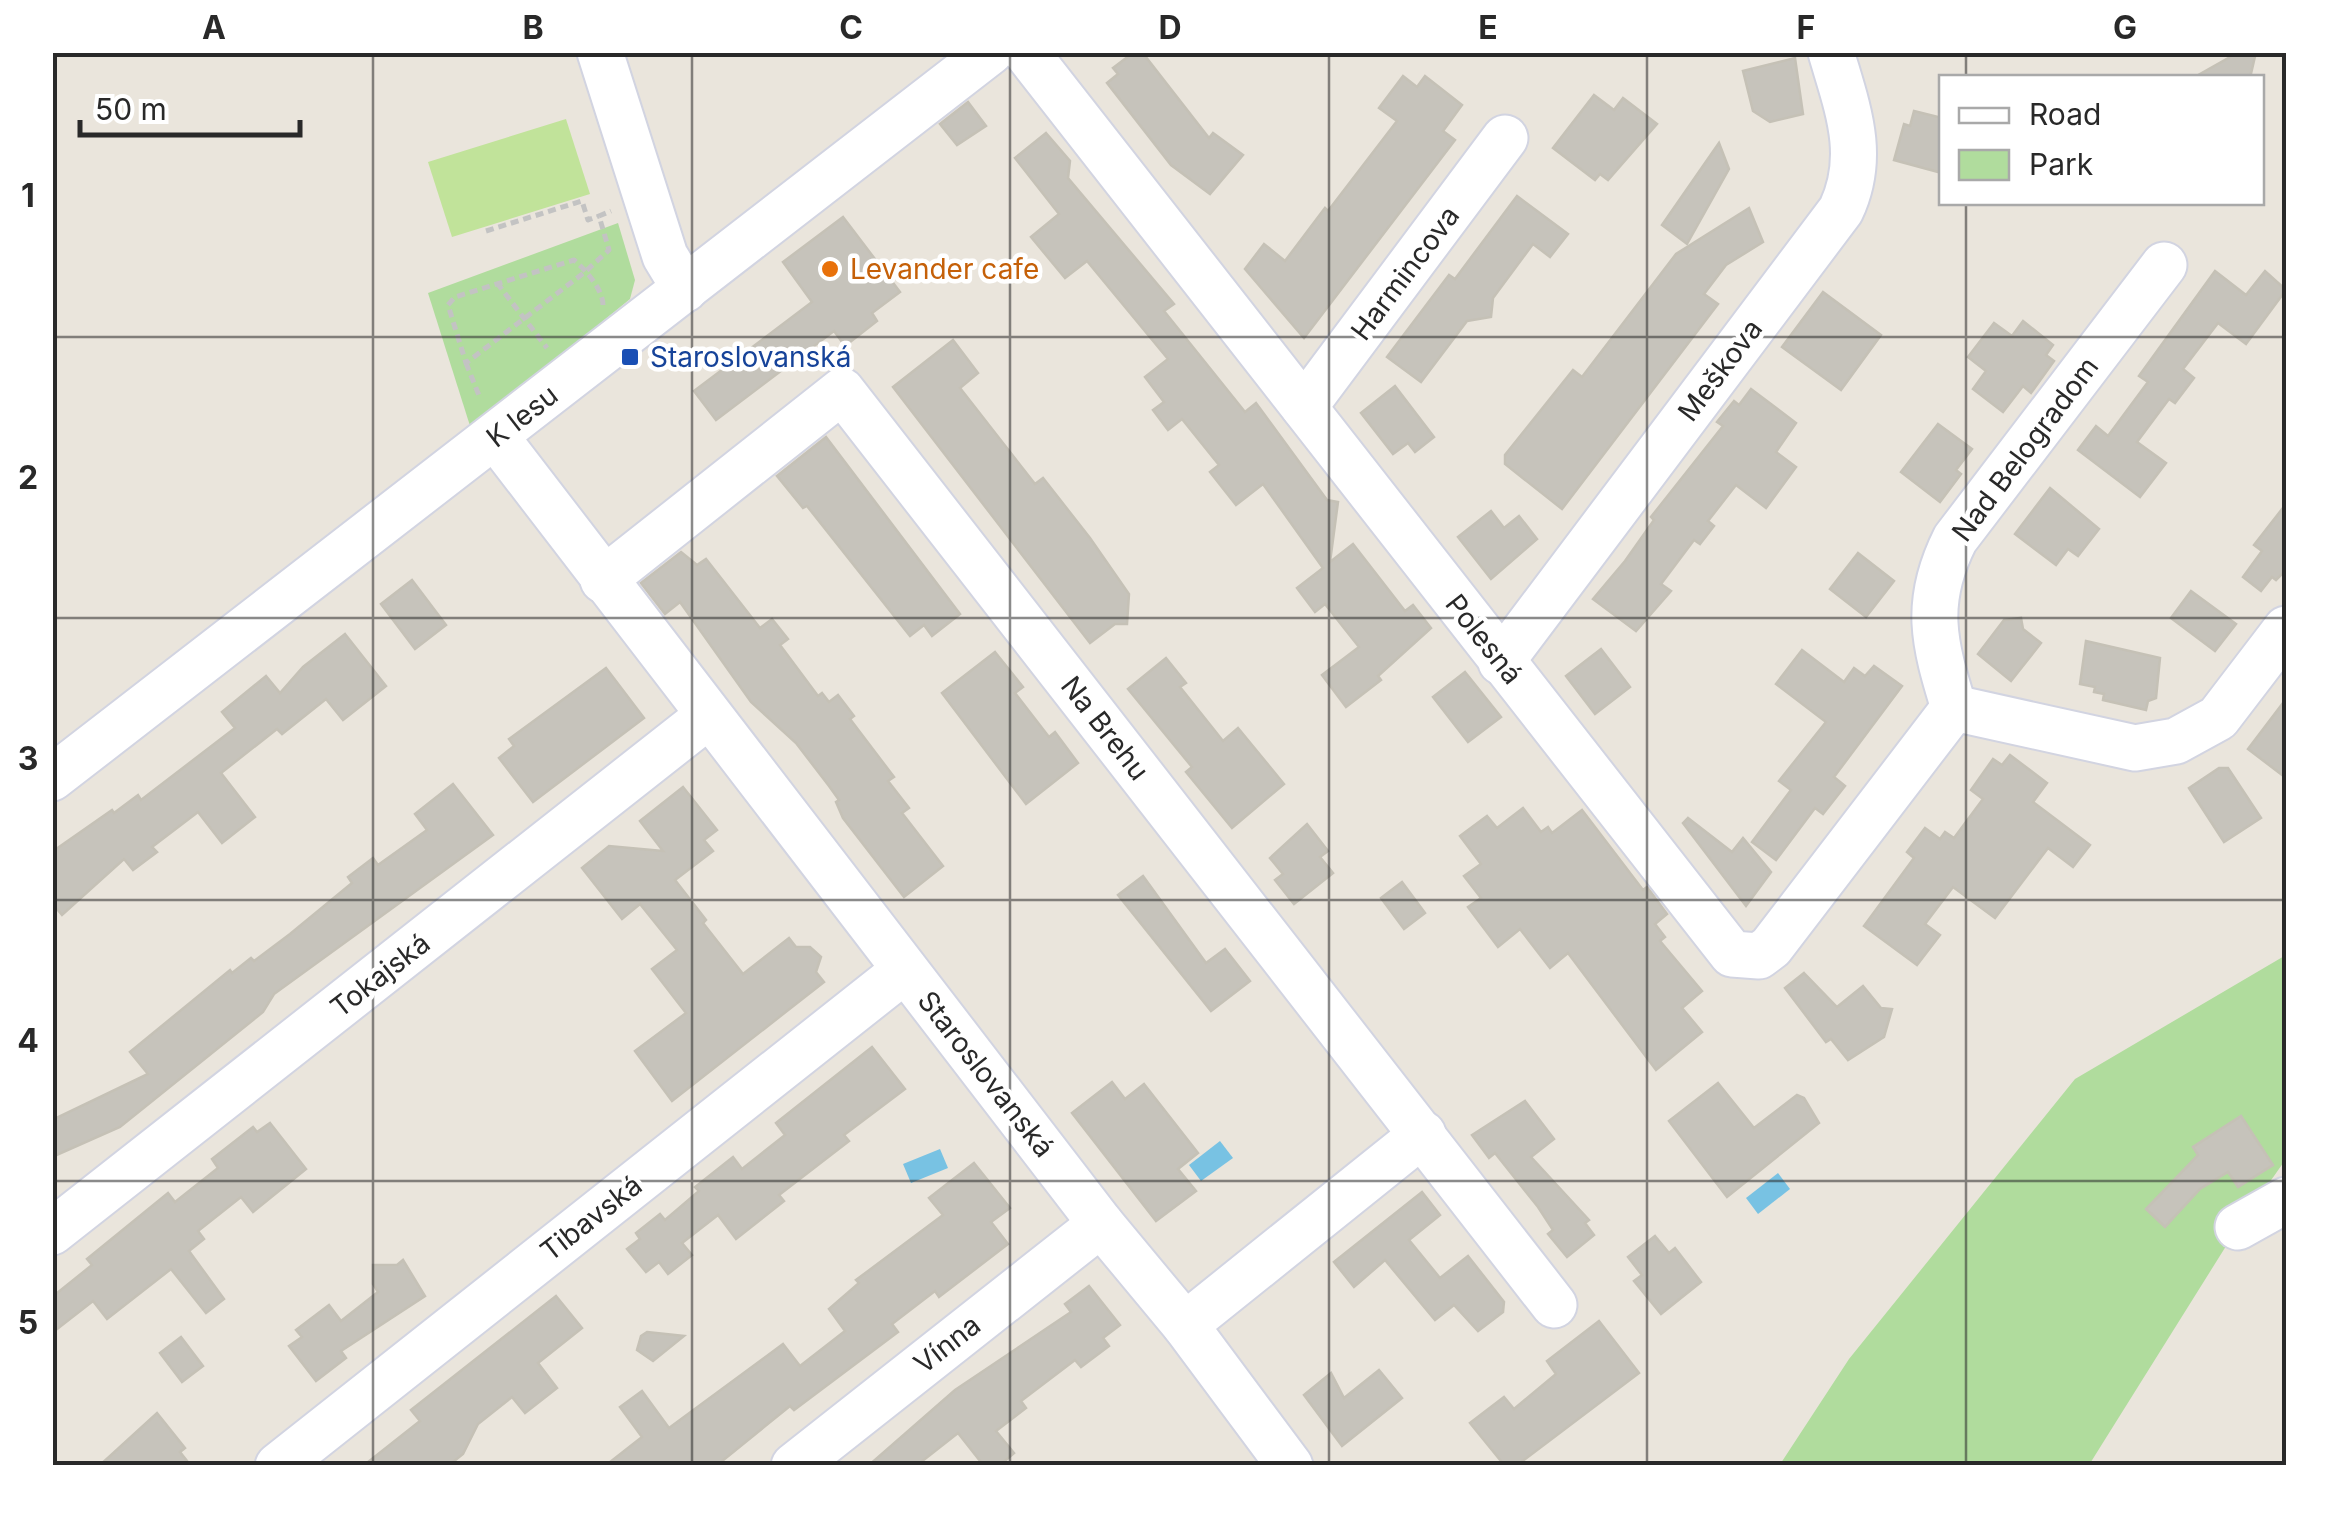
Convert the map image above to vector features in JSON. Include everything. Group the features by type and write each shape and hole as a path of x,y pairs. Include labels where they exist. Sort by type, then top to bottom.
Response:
{"street":[{"path":"600,52 666,256 686,289"},
{"name":"K lesu","path":"52,778 491,416 686,289 990,52"},
{"name":"Polesná","path":"1026,52 1722,946 1744,957 1758,956 1770,948 1954,708"},
{"name":"Meškova","path":"1501,662 1841,210 1854,174 1856,153 1831,52"},
{"name":"Harmincova","path":"1304,407 1506,138"},
{"name":"Nad Belogradom","path":"1954,708 1937,654 1933,620 1934,588 1942,563 1955,539 2164,265"},
{"name":"Na Brehu","path":"602,580 842,391 1554,1306"},
{"name":"Staroslovanská","path":"491,416 602,580 1101,1224 1186,1325 1290,1466"},
{"path":"1954,708 2135,748 2176,742 2218,718 2286,629"},
{"name":"Tokajská","path":"52,1232 708,716"},
{"name":"Tibavská","path":"278,1466 905,970"},
{"path":"1186,1325 1422,1134"},
{"path":"2238,1227 2286,1200"},
{"name":"Vínna","path":"794,1466 1101,1224"}],"path":[{"path":"486,231 582,201 588,220 599,216"},
{"path":"466,363 610,250 603,229"},
{"path":"491,416 476,396 449,300 574,260 605,303 596,312"},
{"path":"497,284 548,349"},
{"path":"533,360 560,340"}],"green space":[{"path":"566,119 590,194 452,237 428,162"},
{"path":"618,223 635,280 630,299 471,429 428,293"},
{"path":"2286,955 2286,1159 2238,1227 2089,1465 1779,1466 1849,1359 2075,1079"}],"water":[{"path":"1220,1141 1233,1158 1201,1181 1189,1165"},
{"path":"940,1149 948,1168 911,1183 903,1164"},
{"path":"1778,1173 1790,1189 1758,1214 1746,1198"}],"building":[{"path":"1134,52 1142,52 1209,138 1213,133 1243,155 1210,194 1171,165 1107,83 1118,74 1113,68"},
{"path":"2239,52 2256,52 2251,75 2198,75"},
{"path":"1795,58 1803,114 1770,122 1753,111 1743,71"},
{"path":"1403,76 1417,87 1425,76 1462,105 1443,131 1455,140 1304,338 1245,269 1264,244 1285,261 1325,208 1328,211 1397,121 1379,108"},
{"path":"1594,95 1614,110 1623,98 1657,124 1608,180 1600,174 1595,180 1553,148"},
{"path":"968,102 986,126 957,145 940,124"},
{"path":"1914,111 1939,117 1939,172 1894,160 1904,124 1910,126"},
{"path":"1046,133 1070,161 1068,178 1174,304 1164,311 1245,412 1256,403 1327,500 1338,502 1330,562 1353,544 1405,611 1413,605 1431,628 1378,676 1381,680 1346,707 1322,675 1359,647 1325,604 1315,612 1297,588 1323,568 1263,484 1236,505 1210,472 1219,465 1182,419 1168,430 1153,410 1164,402 1145,377 1168,359 1087,261 1065,278 1031,237 1059,214 1015,158"},
{"path":"1719,143 1729,169 1687,244 1662,225"},
{"path":"1517,196 1568,234 1550,257 1533,244 1493,298 1491,317 1467,321 1421,382 1387,357 1449,275 1455,279"},
{"path":"1749,208 1763,242 1726,265 1704,294 1718,304 1562,509 1505,464 1505,455 1573,370 1582,377 1676,254"},
{"path":"843,217 900,292 872,313 877,321 845,346 834,331 716,420 694,391 812,302 783,262"},
{"path":"2215,271 2246,295 2265,271 2286,290 2246,344 2218,323 2183,369 2194,378 2175,403 2169,399 2137,442 2166,463 2140,497 2078,450 2096,426 2108,436 2148,382 2139,376"},
{"path":"1823,292 1881,335 1841,390 1782,347"},
{"path":"2023,321 2053,345 2046,355 2054,361 2031,393 2023,386 2003,412 1973,389 1986,371 1968,357 1994,323 2012,336"},
{"path":"953,340 978,373 960,388 1035,484 1043,478 1090,538 1129,594 1127,624 1115,624 1090,643 893,387"},
{"path":"1395,386 1434,437 1415,452 1408,443 1393,454 1361,413"},
{"path":"1751,389 1796,423 1776,452 1796,467 1766,508 1736,485 1708,521 1714,526 1700,544 1694,540 1661,584 1671,591 1636,631 1593,599 1723,426 1717,422 1734,401 1739,405"},
{"path":"1938,424 1972,449 1956,470 1961,474 1940,502 1901,472"},
{"path":"826,437 960,614 932,636 924,625 910,636 807,506 803,508 777,476"},
{"path":"2050,488 2099,529 2078,556 2068,549 2056,565 2015,534"},
{"path":"2286,504 2286,570 2276,580 2272,577 2261,591 2243,577 2262,551 2254,545"},
{"path":"1491,511 1504,528 1519,516 1537,539 1491,579 1458,537"},
{"path":"681,552 697,565 706,559 760,628 772,619 788,639 780,645 818,696 822,693 829,702 838,695 854,716 850,719 894,777 888,781 909,808 902,813 943,866 904,897 843,818 836,802 839,800 829,786 796,743 751,702 680,602 665,614 641,583"},
{"path":"1858,553 1894,581 1866,617 1830,589"},
{"path":"412,580 446,625 415,649 381,604"},
{"path":"2191,591 2236,624 2215,651 2171,618"},
{"path":"2021,618 2023,629 2041,643 2011,681 1978,654 2004,620"},
{"path":"345,634 386,686 343,720 326,699 282,734 277,729 221,773 255,817 222,843 198,812 152,847 157,852 133,870 124,859 62,915 52,903 52,852 112,810 114,813 138,795 141,800 235,728 222,712 266,676 280,693 303,667"},
{"path":"2086,641 2160,658 2156,698 2148,701 2146,710 2103,700 2104,694 2094,692 2095,687 2080,684"},
{"path":"1601,649 1630,687 1595,714 1566,676"},
{"path":"1802,650 1844,682 1854,668 1865,676 1874,666 1902,686 1834,777 1845,786 1823,814 1815,808 1776,860 1752,842 1791,790 1779,781 1826,722 1776,684"},
{"path":"995,652 1023,687 1015,693 1049,737 1055,732 1078,763 1026,804 942,693"},
{"path":"1166,658 1186,683 1180,687 1223,741 1238,728 1284,784 1232,828 1186,772 1192,767 1128,689"},
{"path":"606,668 644,718 533,802 499,758 514,746 509,739"},
{"path":"1465,672 1501,717 1468,742 1433,697"},
{"path":"2286,699 2286,778 2248,749"},
{"path":"2010,755 2047,783 2033,802 2090,845 2073,867 2048,848 1995,918 1953,887 1925,924 1940,935 1917,965 1864,926 1914,858 1907,852 1925,828 1940,839 1945,832 1954,838 1983,799 1971,790 1993,759 2002,765"},
{"path":"2219,768 2228,768 2261,818 2224,842 2189,788"},
{"path":"453,784 493,835 274,994 263,1012 120,1127 52,1157 52,1120 148,1074 130,1052 230,970 232,973 251,958 254,961 290,934 352,883 348,877 373,858 378,865 427,830 415,814"},
{"path":"683,787 717,830 704,840 713,851 675,880 706,920 703,923 743,974 789,938 796,947 810,947 821,957 816,972 824,982 672,1101 635,1051 686,1013 652,969 677,950 640,904 622,919 582,868 609,846 663,851 640,821"},
{"path":"1523,808 1541,832 1548,827 1552,833 1582,810 1643,890 1647,887 1667,914 1655,924 1665,937 1660,941 1702,991 1682,1008 1702,1032 1656,1070 1568,953 1550,968 1520,929 1498,947 1468,907 1481,898 1464,876 1481,864 1460,836 1487,816 1497,828"},
{"path":"1688,818 1732,852 1743,838 1771,872 1746,906 1683,823"},
{"path":"1307,824 1328,851 1320,857 1333,873 1294,904 1275,880 1283,874 1270,858"},
{"path":"1143,876 1206,963 1225,949 1250,981 1211,1011 1118,895"},
{"path":"1402,882 1425,913 1404,929 1381,898"},
{"path":"1804,973 1837,1007 1863,986 1881,1008 1892,1009 1884,1037 1848,1060 1831,1039 1826,1042 1785,988"},
{"path":"872,1047 905,1089 844,1135 849,1141 779,1195 784,1201 736,1239 718,1215 682,1243 692,1255 668,1274 659,1262 646,1272 627,1249 640,1239 636,1233 660,1214 665,1220 699,1191 695,1187 733,1157 742,1169 785,1135 776,1123"},
{"path":"1112,1082 1125,1099 1144,1084 1198,1153 1178,1169 1196,1191 1156,1221 1072,1113"},
{"path":"1718,1083 1754,1128 1797,1095 1804,1098 1819,1123 1727,1197 1669,1121"},
{"path":"1525,1101 1554,1139 1531,1157 1589,1220 1585,1223 1594,1235 1567,1257 1548,1234 1553,1230 1538,1207 1495,1153 1489,1158 1472,1135"},
{"path":"2241,1116 2273,1165 2238,1187 2228,1172 2200,1189 2165,1227 2146,1209 2198,1155 2193,1147"},
{"path":"270,1123 306,1169 253,1212 241,1197 198,1231 204,1239 189,1251 224,1299 206,1313 171,1269 107,1319 93,1301 52,1333 52,1297 92,1265 87,1259 168,1193 175,1202 218,1168 212,1159 253,1127 257,1132"},
{"path":"974,1163 1010,1208 991,1222 1008,1244 939,1297 935,1291 892,1324 898,1332 794,1410 790,1406 716,1466 605,1466 642,1437 620,1407 642,1391 669,1428 783,1344 800,1366 845,1331 829,1309 859,1283 856,1280 943,1215 929,1198"},
{"path":"1422,1192 1440,1215 1409,1240 1440,1278 1468,1256 1504,1302 1503,1312 1478,1331 1454,1305 1435,1320 1385,1260 1354,1287 1334,1262"},
{"path":"1655,1236 1669,1253 1675,1248 1701,1282 1661,1314 1634,1281 1642,1275 1628,1257"},
{"path":"403,1260 425,1296 341,1351 346,1358 316,1381 289,1346 302,1337 296,1330 329,1305 341,1321 378,1292 373,1284 373,1265 397,1265"},
{"path":"1089,1286 1120,1325 1103,1338 1109,1346 1081,1367 1075,1360 1021,1401 1026,1408 996,1431 1014,1453 999,1466 984,1466 958,1433 916,1466 868,1466 955,1390 1071,1312 1065,1304"},
{"path":"556,1296 582,1328 538,1363 557,1388 525,1413 512,1397 478,1424 463,1454 448,1466 363,1466 420,1421 411,1410"},
{"path":"1599,1321 1639,1373 1516,1466 1505,1466 1470,1423 1504,1397 1514,1409 1556,1374 1547,1361"},
{"path":"647,1332 684,1336 653,1361 637,1350 641,1336"},
{"path":"181,1337 203,1366 182,1382 160,1353"},
{"path":"1379,1370 1402,1398 1342,1446 1304,1395 1331,1373 1344,1398"},
{"path":"157,1413 185,1448 180,1452 191,1466 99,1466"}],"place":[{"name":"Levander cafe","path":"830,269"},
{"name":"Staroslovanská","path":"630,357"}]}
